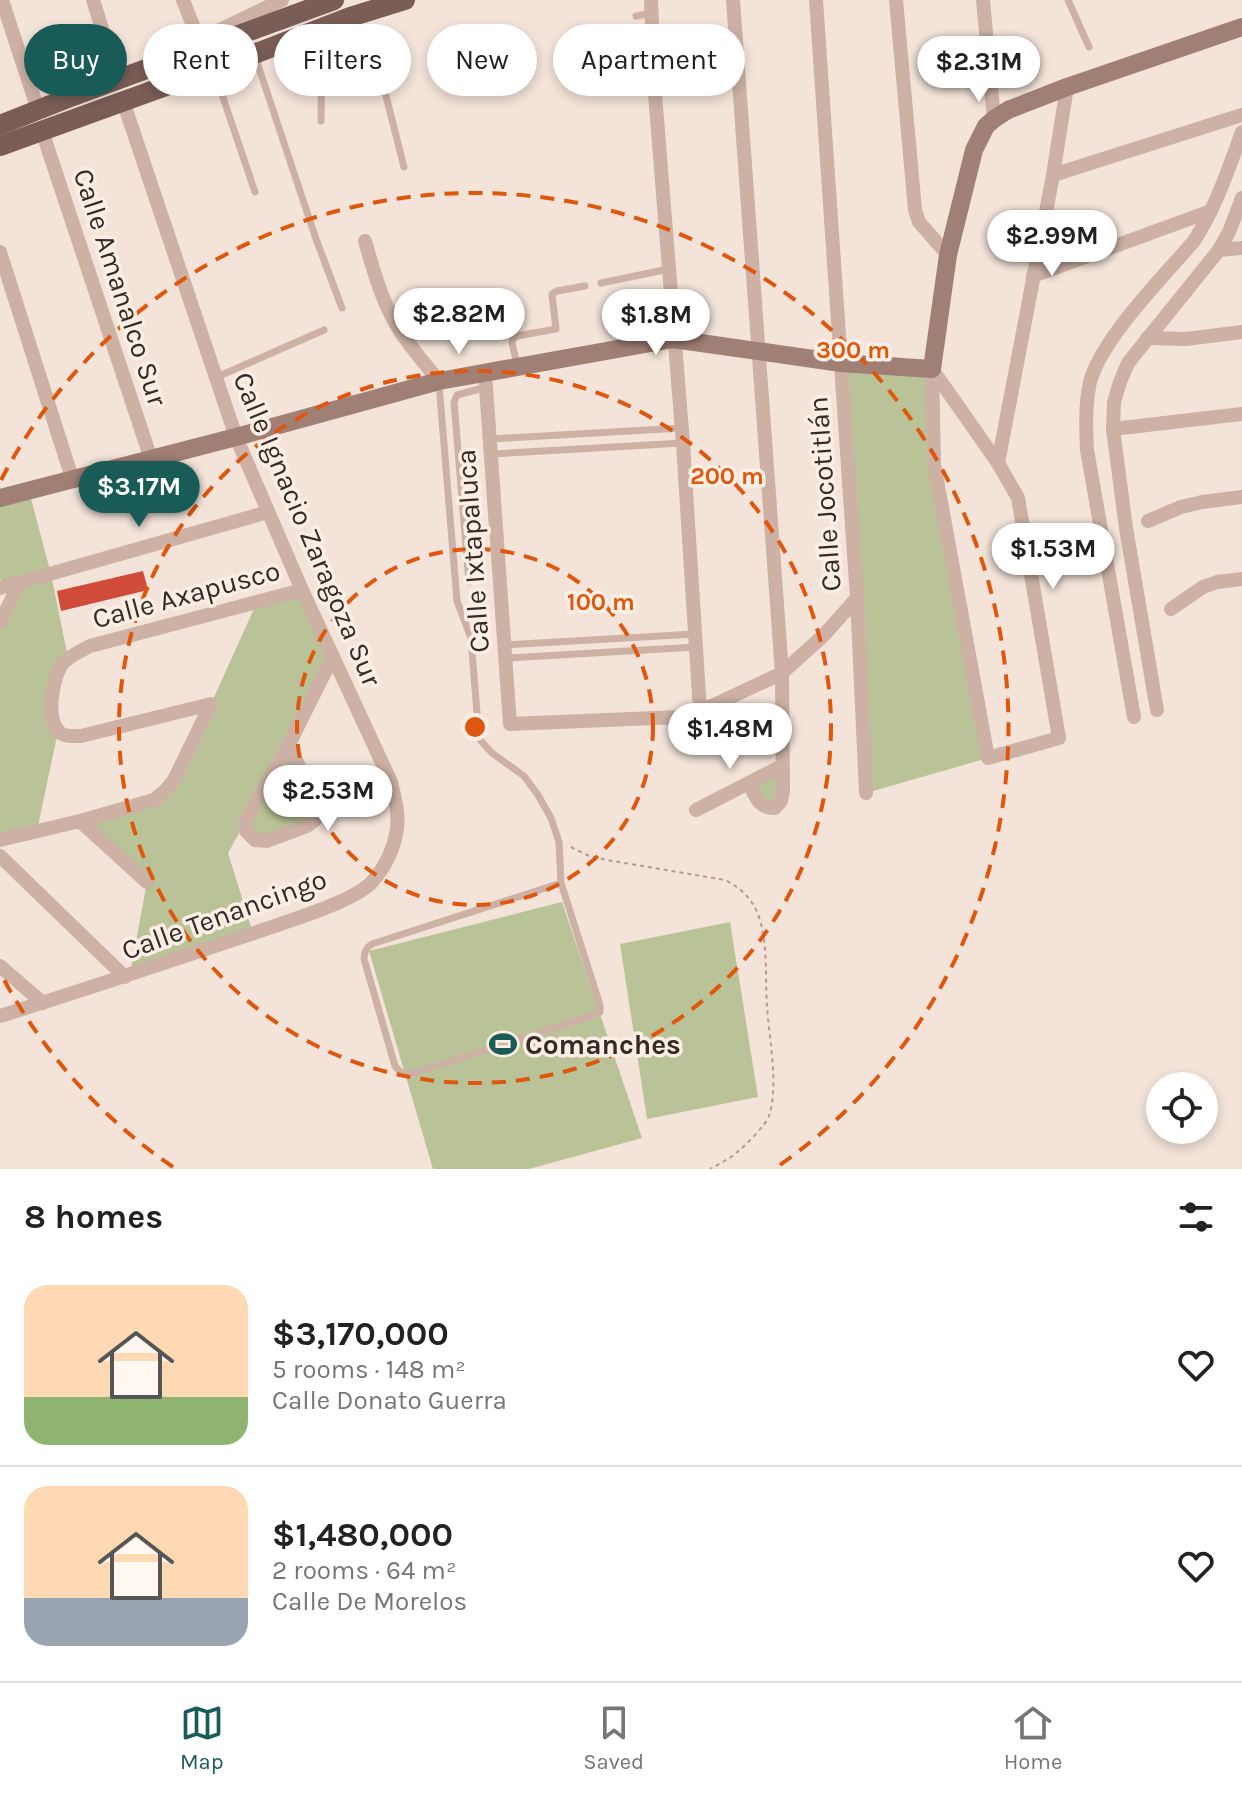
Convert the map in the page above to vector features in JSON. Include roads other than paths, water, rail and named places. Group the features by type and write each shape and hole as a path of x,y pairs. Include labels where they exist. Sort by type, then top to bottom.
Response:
{"main road":[{"path":"258,26 334,0"},
{"path":"332,24 399,7"},
{"path":"1,141 38,110 75,96"},
{"path":"1,141 42,131 143,96"}],"street":[{"path":"2,0 38,110"},
{"path":"93,0 100,24"},
{"path":"183,0 192,24"},
{"path":"733,0 782,673 781,801 775,808 766,808 758,803 749,783"},
{"name":"Calle Jocotitlán","path":"816,0 857,598 866,793"},
{"path":"896,0 915,210 919,222 948,255"},
{"path":"983,0 994,119"},
{"path":"236,24 276,1"},
{"path":"651,7 649,95 669,269 700,711 782,673 823,636 857,598"},
{"path":"932,369 998,463 1018,498 1059,738 988,758 934,464 932,369 948,255 974,150 980,136 994,119 1008,110 1242,27"},
{"path":"998,463 1067,87"},
{"name":"Calle Ignacio Zaragoza Sur","path":"123,101 236,437 302,590 391,782 398,813 396,839"},
{"path":"1053,175 1242,115"},
{"name":"Calle Amanalco Sur","path":"42,131 151,459"},
{"path":"1134,717 1087,450 1085,412 1091,379 1121,327 1194,241 1220,194 1242,132"},
{"path":"1157,710 1113,429 1114,402 1128,363 1219,250 1242,198"},
{"path":"1033,276 1211,211"},
{"path":"365,241 387,307 400,330 439,381"},
{"path":"1219,250 1242,248"},
{"path":"0,252 73,481"},
{"path":"1147,338 1186,339 1242,332"},
{"path":"0,498 439,381 486,380 517,367 673,339 841,363 932,369"},
{"name":"Calle Ixtapaluca","path":"486,380 510,724 679,717 700,711"},
{"path":"1113,429 1242,414"},
{"path":"1148,521 1181,507 1242,497"},
{"path":"0,588 268,512"},
{"path":"1171,609 1203,587 1242,579"},
{"path":"0,622 20,583"},
{"name":"Calle Axapusco","path":"0,840 154,800 174,780 211,704 81,736 65,736 58,731 51,705 57,673 64,662 90,646 302,590"},
{"path":"289,744 318,809 315,820 267,841 255,840 246,831 246,820 333,656"},
{"path":"696,810 782,766"},
{"path":"80,821 147,882"},
{"name":"Calle Tenancingo","path":"0,1016 125,977 346,899 369,886 384,867 396,839"},
{"path":"0,856 125,977"},
{"path":"0,966 43,1003"}],"lane":[{"path":"1068,0 1089,47"},
{"path":"636,16 651,7"},
{"path":"350,17 355,37 386,96 404,167"},
{"path":"258,66 342,308"},
{"path":"223,96 255,192"},
{"path":"321,96 321,121"},
{"path":"601,283 669,269"},
{"path":"517,367 513,339 556,329 552,294 585,286"},
{"path":"215,378 324,330"},
{"path":"469,582 454,402 457,395 486,380"},
{"path":"439,381 457,601 471,638 481,741 524,776 551,818 559,842 561,883 600,1012 411,1074 398,1071 364,959 367,947 561,883"},
{"path":"490,439 682,436"},
{"path":"492,454 682,436"},
{"path":"505,652 695,640"},
{"path":"505,652 695,640"}],"place":[{"name":"Comanches","path":"503,1044"}]}
